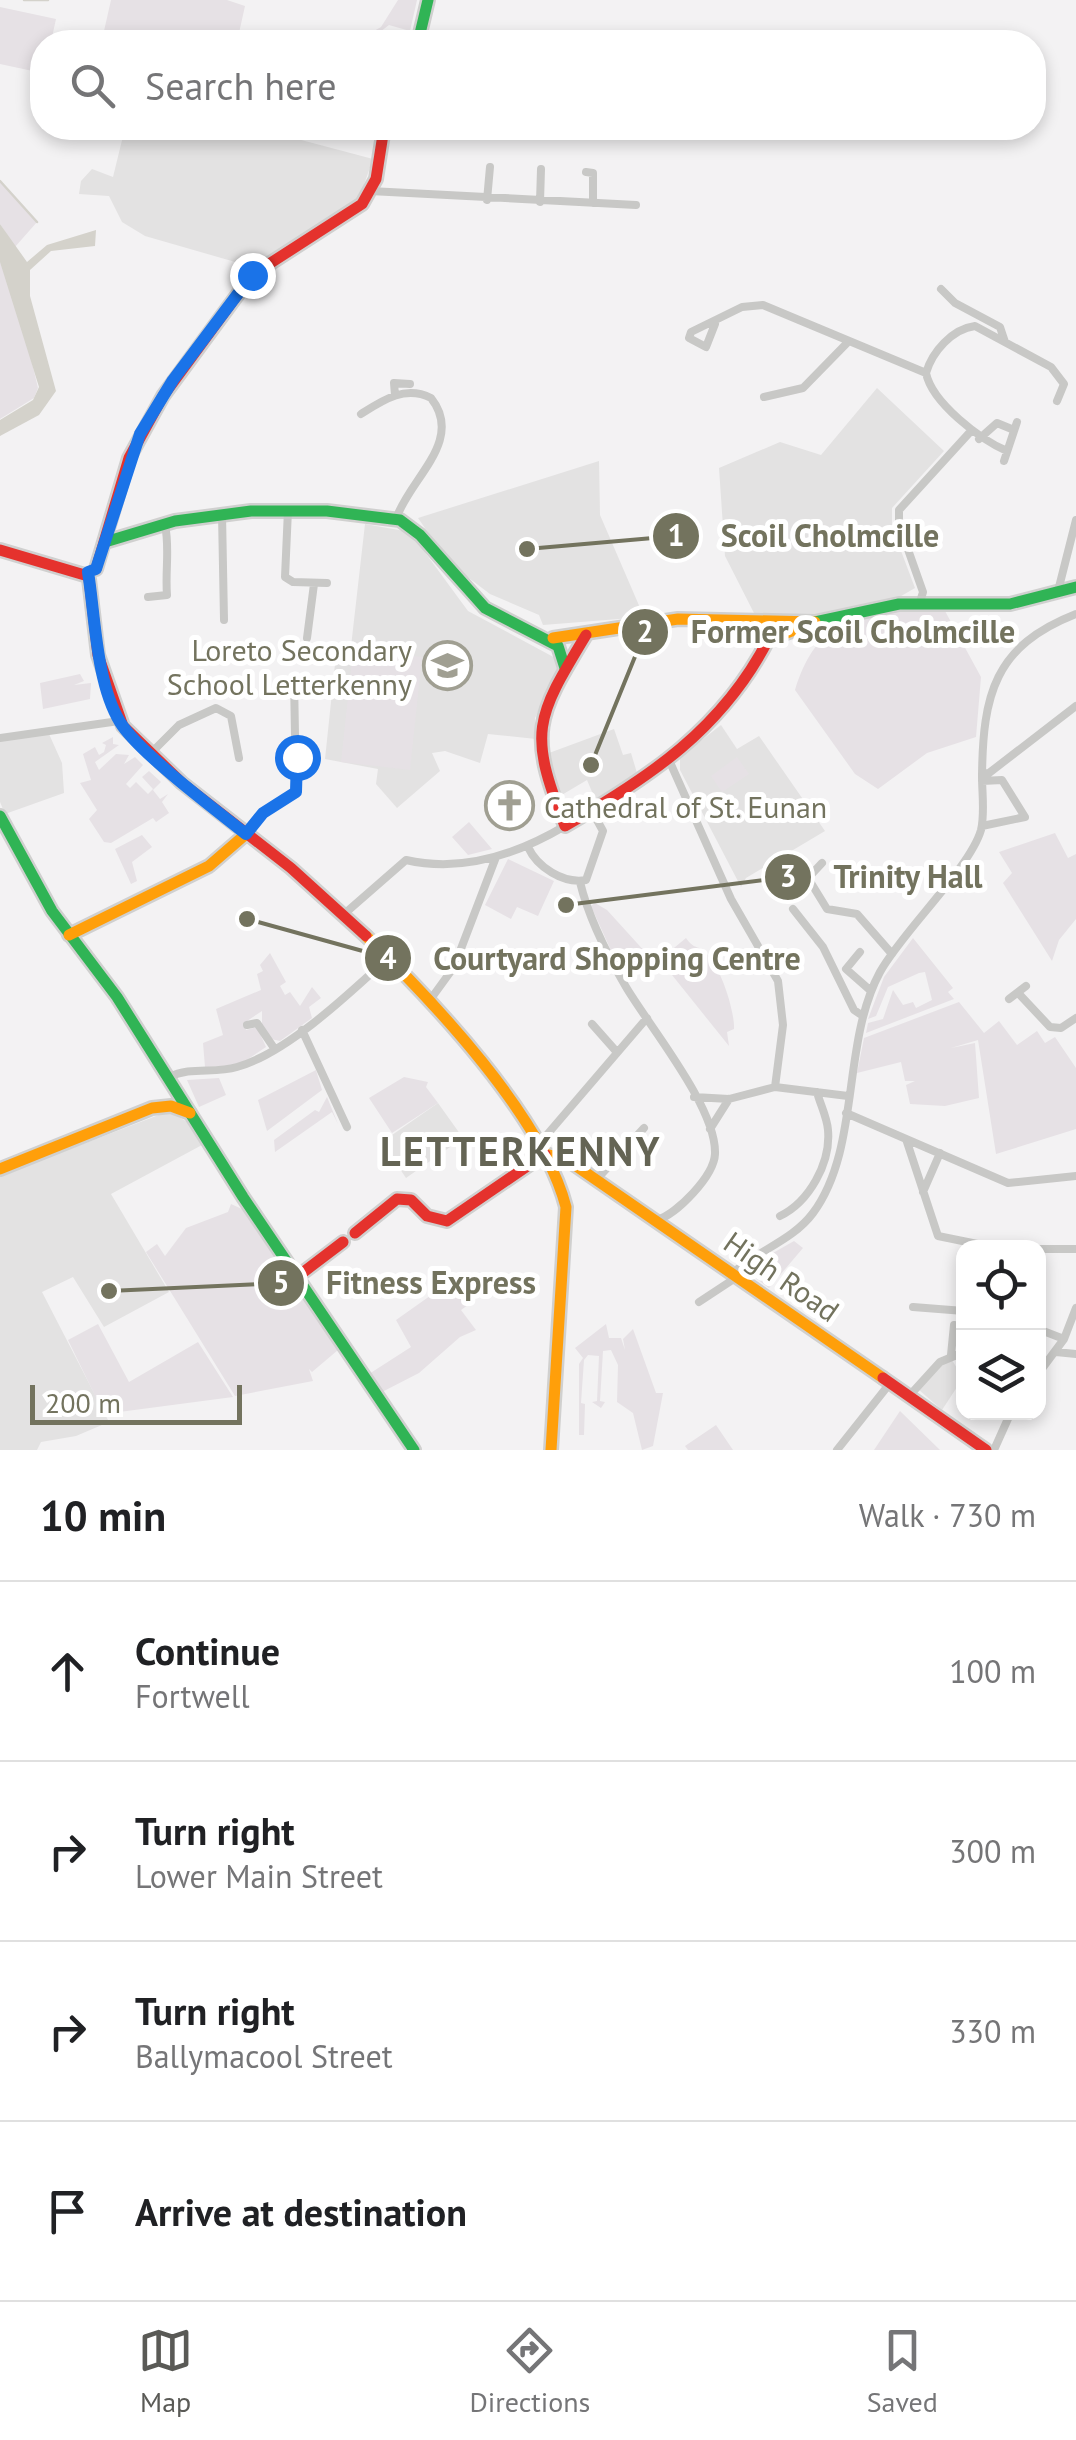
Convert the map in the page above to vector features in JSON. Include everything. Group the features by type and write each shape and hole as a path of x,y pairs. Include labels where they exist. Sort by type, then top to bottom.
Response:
{"street":[{"path":"421,30 428,0"},
{"path":"381,140 370,191 353,212 261,268 244,284 140,434 106,542 91,575 95,636 119,721 343,915 430,1000 478,1056 542,1149 566,1207 551,1450"},
{"path":"487,200 490,167"},
{"path":"540,202 541,169"},
{"path":"586,172 593,172 592,203"},
{"path":"370,191 487,200 636,204"},
{"path":"941,290 956,304 1000,327 1005,342"},
{"path":"715,324 742,307 763,305 926,373"},
{"path":"980,439 997,423 1016,426 1005,456 980,439 971,431 930,385 926,373 937,351 965,328 975,326 1054,369 1064,384 1058,401"},
{"path":"764,397 803,388 847,343"},
{"path":"395,395 394,383 410,384"},
{"path":"361,414 395,395 412,392 431,398 444,429 440,444 396,519"},
{"path":"920,602 922,588 899,524 899,510 971,431"},
{"path":"106,542 130,532 222,514 288,510 396,519 416,530 472,598 506,620 553,638 678,619 763,624 814,622 920,602 990,606 1076,587"},
{"path":"288,510 284,577 327,583"},
{"path":"222,514 224,620"},
{"path":"1058,590 1076,520"},
{"path":"148,596 167,596 165,565 170,544 165,524"},
{"path":"110,527 130,532"},
{"path":"0,550 91,575"},
{"path":"307,638 314,584"},
{"path":"699,1302 796,1231 814,1211 832,1172 871,991 892,954 982,826 985,709 998,677 1030,636 1076,614"},
{"path":"343,915 406,860 445,866 496,857 528,847 592,810 670,760 728,711 768,640 814,622"},
{"path":"763,624 768,640"},
{"path":"565,826 546,778 538,722 546,697 586,635"},
{"path":"553,638 565,653 566,668"},
{"path":"69,935 203,870 232,851 263,813 296,792 294,678"},
{"path":"982,777 1076,706"},
{"path":"151,752 179,726 216,708 232,716 239,758"},
{"path":"0,738 119,721"},
{"path":"670,760 731,899 778,982 783,1025 775,1087"},
{"path":"982,777 1002,780 1024,817 982,826"},
{"path":"580,882 592,875 603,831 592,810"},
{"path":"0,816 26,870 69,935 118,996 190,1114 414,1450"},
{"path":"528,847 540,866 580,882 624,983 710,1129 716,1156 712,1166 678,1208 656,1220"},
{"path":"430,1000 458,959 496,857"},
{"path":"808,878 822,863"},
{"path":"792,875 798,869 808,878 827,909 857,914 892,954"},
{"path":"794,909 822,947 854,1010 863,1016"},
{"path":"860,952 846,969 871,991"},
{"path":"169,1077 184,1070 240,1067 302,1030 388,958"},
{"path":"1009,1000 1020,995 1026,986"},
{"path":"1020,995 1050,1028 1061,1028 1076,1018"},
{"path":"355,1234 397,1200 411,1200 426,1216 446,1221 542,1149 615,1050 648,1018"},
{"path":"247,1025 258,1023 274,1048"},
{"path":"592,1024 615,1050"},
{"path":"302,1030 347,1127"},
{"path":"152,1108 166,1092 169,1077"},
{"path":"694,1097 729,1099 775,1087 848,1096"},
{"path":"780,1216 805,1198 825,1152 828,1130 816,1092"},
{"path":"710,1129 729,1099"},
{"path":"0,1168 152,1108 176,1107 190,1114"},
{"path":"846,1114 1008,1183 1076,1176"},
{"path":"596,1180 644,1128"},
{"path":"906,1139 941,1239 956,1241"},
{"name":"High Road","path":"542,1149 564,1158 678,1234 986,1450"},
{"path":"923,1192 940,1153"},
{"path":"678,1208 678,1234"},
{"path":"297,1277 344,1242"},
{"path":"1046,1249 1076,1249"},
{"path":"918,1319 916,1308 956,1310"},
{"path":"1046,1364 1064,1339 1076,1308"},
{"path":"951,1355 954,1325"},
{"path":"1041,1330 1064,1339"},
{"path":"1056,1352 1076,1354"},
{"path":"910,1395 956,1354"},
{"path":"836,1450 891,1382"},
{"path":"994,1450 1007,1420"}],"shaded area":[{"path":"111,0 227,0 245,6 240,30 104,30"},
{"path":"398,0 417,0 410,30 389,25 376,30"},
{"path":"0,7 56,19 54,30 30,30 30,70 0,64"},
{"path":"122,140 301,140 373,159 361,193 349,208 256,268 145,236 122,222 109,196 79,194 81,181 92,169 113,177"},
{"path":"0,181 37,222 15,247 0,224"},
{"path":"0,224 27,262 47,245 96,230 95,246 51,251 30,270 30,296 56,391 39,415 0,436 0,420 33,400 39,387 0,262"},
{"path":"0,260 16,296 38,388 34,398 0,419"},
{"path":"877,388 944,451 892,508 892,527 915,588 896,599 822,614 755,615 725,556 719,468 780,442 821,455"},
{"path":"599,461 600,515 644,617 543,625 539,615 490,594 449,563 418,518"},
{"name":"Loreto Secondary School Letterkenny","path":"365,524 410,532 468,611 559,660 560,667 535,718 536,739 488,734 480,763 445,751 432,753 440,771 397,808 376,784 378,769 325,759 335,664 349,664"},
{"path":"907,609 945,611 981,677 976,737 927,753 878,789 855,774 795,690 812,652 836,629 867,616"},
{"path":"353,650 422,657 410,770 341,762"},
{"path":"80,674 84,681 74,685 91,683 90,699 43,709 40,683"},
{"path":"721,725 737,749 759,736 825,831 746,878 741,887 680,770 680,757"},
{"path":"614,729 623,755 631,753 637,773 595,799 587,780 560,796 548,768 549,753"},
{"path":"49,734 62,763 64,793 5,814 0,802 0,740"},
{"path":"113,737 113,744 119,745 95,762 99,770 116,754 129,755 124,764 135,757 143,765 126,784 130,788 136,782 148,794 153,789 142,777 149,771 161,782 153,790 160,799 168,794 162,802 169,813 111,843 104,842 89,819 97,810 80,783 91,780 83,754 95,747 99,755 106,745 102,743"},
{"path":"737,757 749,774 722,792 711,776"},
{"path":"469,822 492,849 468,855 452,837"},
{"path":"1055,833 1068,858 1076,854 1076,919 1059,940 1052,961 1003,883 1012,873 999,852"},
{"path":"142,835 152,847 132,862 137,881 131,884 115,849"},
{"path":"508,859 554,881 538,916 517,907 511,919 485,905"},
{"path":"595,903 607,910 647,954 622,975 591,906"},
{"path":"686,938 708,955 725,986 734,1021 734,1029 727,1032 729,1046 664,965 668,962 663,957"},
{"path":"913,938 953,988 948,992 954,999 866,1033 868,1023 883,1019 893,990 903,1005 913,1002 916,1008 932,1000 925,972 919,973 888,987 876,1016 868,1019 884,977"},
{"path":"270,953 286,982 280,986 285,995 290,992 300,1006 312,987 321,998 309,1007 312,1018 280,1041 271,1039 262,1025 262,1011 244,1023 246,1030 257,1027 266,1047 239,1065 205,1067 203,1043 223,1035 216,1009 261,990 257,974 263,971 260,965"},
{"path":"959,1002 984,1033 999,1021 1017,1045 1037,1031 1045,1043 1055,1037 1076,1068 1076,1129 996,1154 978,1040 951,1048 975,1043 979,1098 945,1106 910,1104 906,1085 915,1081 905,1081 901,1062 857,1073 864,1038"},
{"path":"316,1070 322,1090 267,1131 258,1100"},
{"path":"404,1077 428,1082 426,1087 438,1103 392,1133 369,1098"},
{"path":"219,1078 226,1095 199,1107 187,1080"},
{"path":"327,1097 338,1124 332,1112 275,1152 274,1140 315,1110 319,1112"},
{"path":"438,1103 463,1138 406,1178 382,1142"},
{"path":"169,1111 189,1123 202,1145 111,1194 169,1292 104,1327 73,1277 42,1292 109,1422 76,1436 41,1442 37,1450 0,1450 0,1176"},
{"path":"231,1204 242,1209 338,1350 312,1372 309,1369 313,1381 235,1396 146,1252 157,1244 165,1256 186,1228 228,1212"},
{"path":"794,1241 803,1248 769,1288 754,1277 759,1261"},
{"path":"461,1274 475,1300 461,1310 476,1330 460,1337 419,1373 382,1392 369,1374 411,1347 396,1320"},
{"path":"98,1324 129,1382 198,1342 233,1397 104,1414 68,1340"},
{"path":"606,1324 609,1338 621,1338 625,1350 623,1339 633,1329 656,1393 663,1393 653,1446 642,1450 633,1413 617,1402 618,1365 611,1350 603,1351 600,1401 605,1402 601,1408 592,1402 597,1401 599,1356 588,1355 584,1360 584,1435 579,1435 579,1364 583,1358 575,1348"},
{"path":"952,1360 956,1367 956,1389 942,1410 918,1389 942,1361"},
{"path":"900,1411 940,1450 874,1450"},
{"path":"716,1425 733,1450 688,1450 685,1446"}],"waterway":[{"path":"24,0 48,0"},
{"path":"0,181 37,222"}],"traffic: fast":[{"path":"421,30 428,0"},
{"path":"105,542 175,521 251,511 327,511 400,520 420,535 485,608 558,646 565,668"},
{"path":"815,622 899,604 1010,604 1076,587"},
{"path":"0,816 52,911 117,997 243,1197 414,1450"}],"traffic: slow":[{"path":"553,638 678,619 815,622 768,640"},
{"path":"69,935 209,866 246,834"},
{"path":"366,936 482,1062 510,1099 554,1172 566,1207 551,1450"},
{"path":"0,1169 152,1108 171,1106 190,1113"},
{"path":"545,1154 566,1159 883,1378"}],"traffic: jam":[{"path":"96,569 129,458 163,396 252,275 362,204 376,179 382,140"},
{"path":"0,550 88,576"},
{"path":"89,579 98,655 123,726 182,783 291,868 366,936"},
{"path":"586,635 556,687 542,727 546,768 565,826 626,789 681,748 729,700 768,640"},
{"path":"355,1233 397,1199 411,1200 427,1216 447,1221 545,1154"},
{"path":"297,1277 343,1242"},
{"path":"883,1378 986,1450"}],"place":[{"name":"Scoil Cholmcille","path":"527,549"},
{"name":"Loreto Secondary School Letterkenny","path":"447,666"},
{"name":"Former Scoil Cholmcille","path":"591,765"},
{"name":"Cathedral of St. Eunan","path":"509,806"},
{"name":"Trinity Hall","path":"566,905"},
{"name":"Courtyard Shopping Centre","path":"247,919"},
{"name":"Fitness Express","path":"109,1291"}],"district":[{"name":"LETTERKENNY","path":"521,1151"}],"route":[{"path":"252,275 173,380 140,434 129,458 96,569 88,572 88,586 95,636 119,721 246,834 258,817 296,792 297,757"}]}
